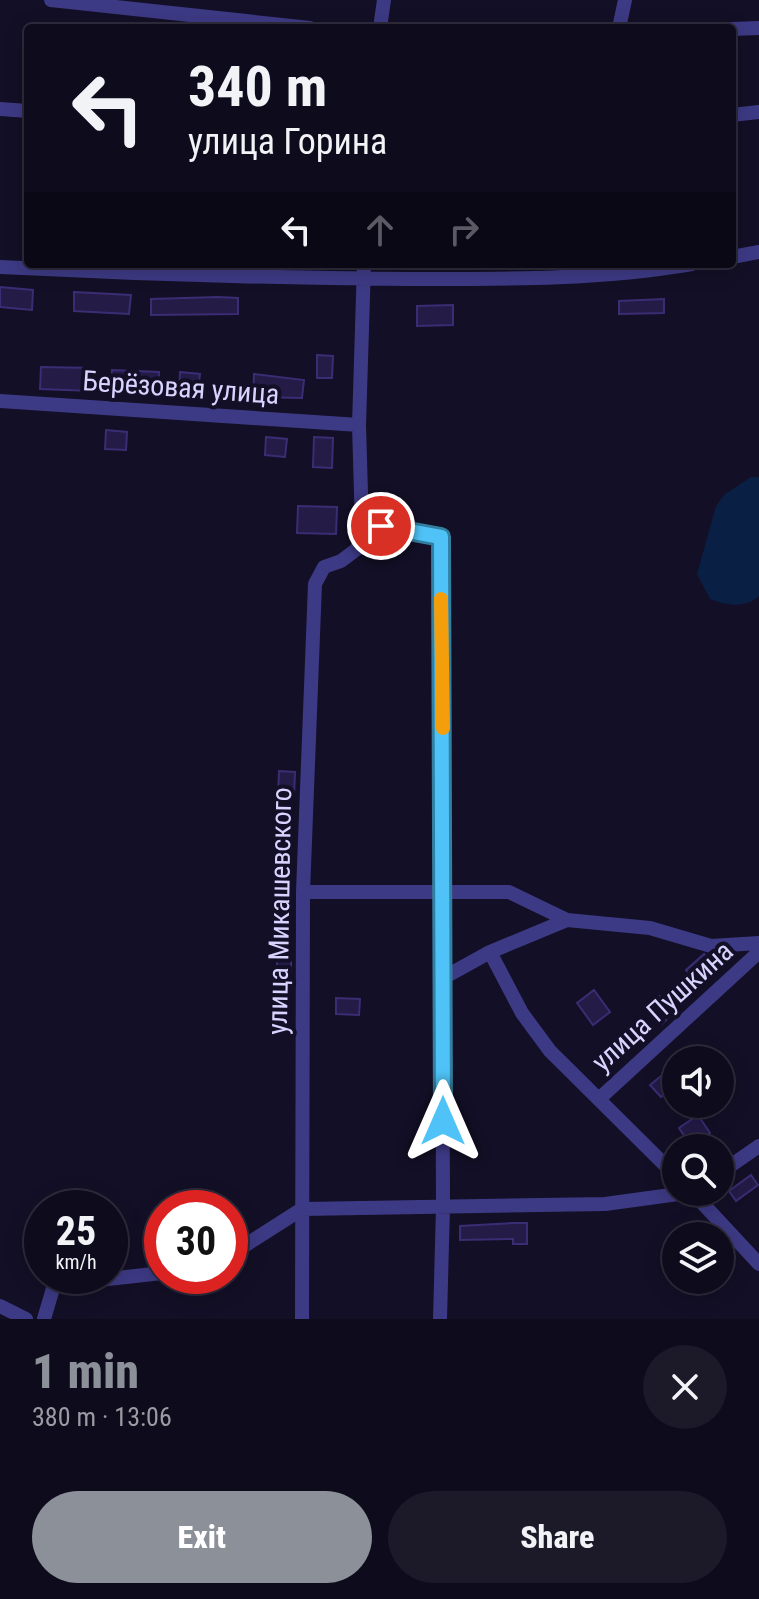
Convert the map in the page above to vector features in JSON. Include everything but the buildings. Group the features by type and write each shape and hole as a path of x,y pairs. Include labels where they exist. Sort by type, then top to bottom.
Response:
{"street":[{"path":"51,0 273,24"},
{"path":"381,24 384,0"},
{"path":"620,24 625,0"},
{"path":"736,29 759,28"},
{"path":"0,109 24,111"},
{"path":"736,115 759,112"},
{"path":"736,256 759,252"},
{"path":"0,267 24,267"},
{"path":"91,268 363,271 586,278 608,268"},
{"path":"363,271 359,425 362,527 381,526 441,537 443,1207 440,1319"},
{"name":"Берёзовая улица","path":"0,401 359,425"},
{"name":"улица Микашевского","path":"302,1319 303,892 315,584 324,567 341,561 357,549 362,527"},
{"path":"303,892 509,892 567,920 650,928 711,946 759,943"},
{"path":"443,978 490,952 567,920"},
{"path":"490,952 522,1013 550,1051 662,1162"},
{"name":"улица Пушкина","path":"600,1098 759,952"},
{"path":"734,1164 757,1149"},
{"path":"248,1244 302,1209 605,1204 662,1196"},
{"path":"705,1206 759,1264"},
{"path":"44,1319 54,1285 144,1275"},
{"path":"0,1306 26,1319"}],"water":[{"path":"751,477 759,477 759,596 748,603 722,603 710,599 697,574 716,506 724,495"}],"slow traffic":[{"path":"441,599 443,728"}],"route":[{"path":"381,526 441,537 443,1121"}]}
